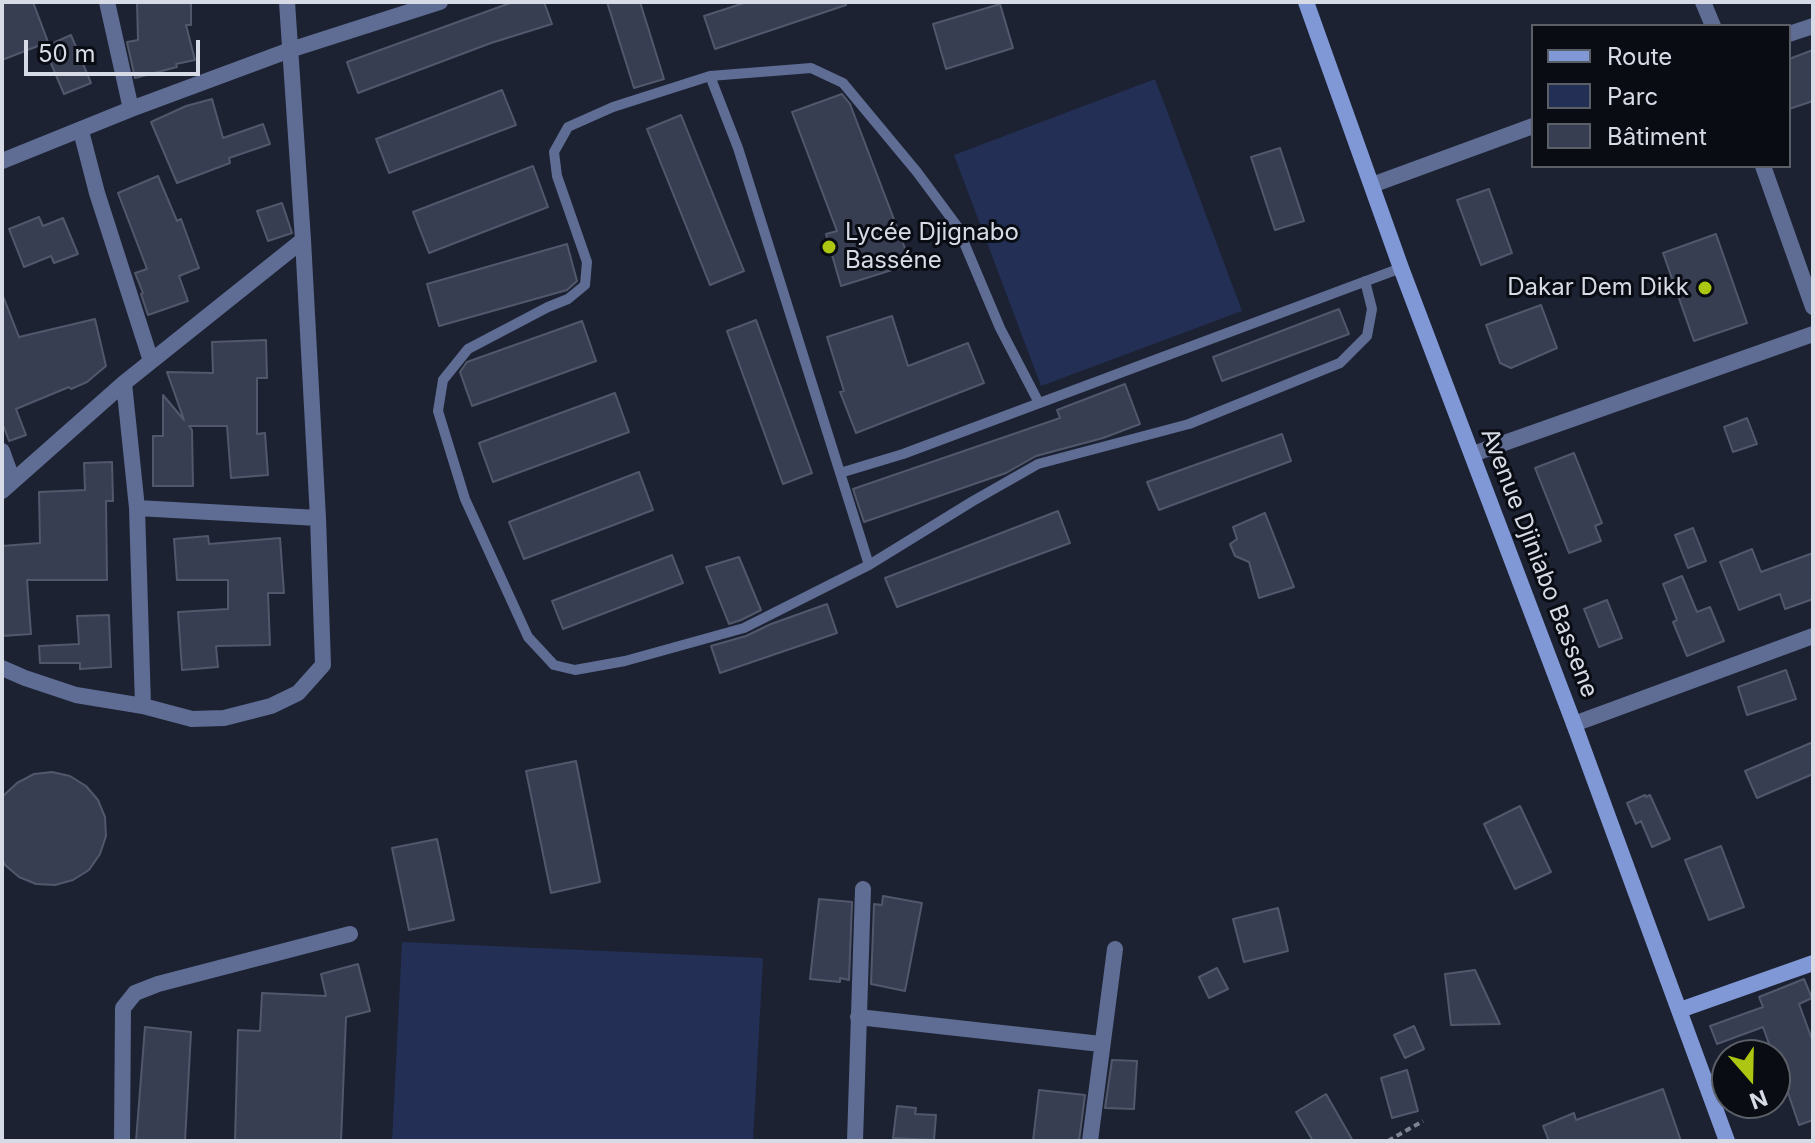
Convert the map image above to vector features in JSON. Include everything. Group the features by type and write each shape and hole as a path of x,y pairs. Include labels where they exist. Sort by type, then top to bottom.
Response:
{"main road":[{"name":"Avenue Djiniabo Bassene","path":"1306,2 1401,268 1574,724 1727,1141"},
{"path":"1680,1010 1813,963"}],"street":[{"path":"107,2 131,109"},
{"path":"2,668 76,695 143,706 192,719 224,718 271,706 298,693 323,665 303,240 287,2"},
{"path":"2,161 290,50 440,2"},
{"path":"1703,2 1712,24"},
{"path":"1791,33 1813,26"},
{"path":"1372,185 1531,127"},
{"path":"81,131 97,193 151,361"},
{"path":"1764,168 1813,307"},
{"path":"8,486 124,383 303,240"},
{"path":"1473,454 1813,334"},
{"path":"124,383 137,508 143,706"},
{"path":"2,451 8,486"},
{"path":"137,508 318,518"},
{"path":"1574,724 1813,636"},
{"path":"855,1141 863,889"},
{"path":"122,1141 123,1008 135,993 158,984 350,934"},
{"path":"1090,1141 1115,949"},
{"path":"858,1017 1101,1044"}],"lane":[{"path":"1039,403 1000,328 957,226 843,83 811,68 710,76 613,107 568,127 554,152 557,176 587,262 585,285 568,299 468,349 443,380 438,411 465,499 528,637 554,665 575,670 625,661 744,628 869,565 1038,464 1189,424 1340,363 1367,336 1372,309 1365,281"},
{"path":"710,76 738,148 869,565"},
{"path":"840,473 903,454 1401,268"}],"path":[{"path":"1388,1141 1423,1121"}],"green space":[{"path":"1155,79 1242,311 1041,386 954,155"},
{"path":"402,942 763,958 753,1141 392,1141"}],"building":[{"path":"2,2 33,2 48,42 2,60"},
{"path":"137,2 191,2 191,25 186,25 195,60 135,78 127,42 138,40"},
{"path":"513,2 544,2 552,24 491,43 358,93 347,62"},
{"path":"607,2 640,2 664,79 634,88"},
{"path":"747,2 846,2 846,5 715,49 704,16"},
{"path":"1000,4 1013,48 946,69 933,24"},
{"path":"71,35 91,83 64,94 44,47"},
{"path":"1813,50 1813,101 1791,108 1791,58"},
{"path":"502,90 516,125 389,173 376,139"},
{"path":"842,94 850,104 911,264 841,286 826,234 837,231 792,112"},
{"path":"212,99 223,138 263,124 270,144 229,158 230,163 177,183 151,122 186,106"},
{"path":"681,115 744,271 710,285 647,129"},
{"path":"1280,148 1304,221 1275,230 1251,157"},
{"path":"533,166 548,207 429,253 413,212"},
{"path":"158,176 177,221 181,219 199,268 179,276 188,301 148,315 135,273 147,269 118,193"},
{"path":"1489,189 1512,253 1481,265 1457,200"},
{"path":"282,203 292,233 268,241 257,211"},
{"path":"39,217 43,226 63,218 78,254 54,263 51,256 24,267 9,229"},
{"name":"Dakar Dem Dikk","path":"1716,234 1747,323 1694,341 1663,253"},
{"path":"567,244 577,281 567,290 439,326 427,284"},
{"path":"3,296 19,337 95,319 106,366 87,382 16,409 26,435 9,441 2,422"},
{"path":"1541,305 1557,348 1511,368 1500,363 1486,325"},
{"path":"1339,309 1349,334 1222,381 1213,357"},
{"path":"892,316 908,366 968,343 984,383 856,433 840,392 844,391 827,337"},
{"path":"756,320 812,473 783,484 727,331"},
{"path":"582,321 596,361 472,406 460,372 467,362"},
{"path":"266,340 267,378 257,378 257,434 265,433 268,475 231,478 227,426 189,426 192,430 193,486 153,486 153,436 163,436 163,395 184,420 167,372 213,373 212,342"},
{"path":"1125,384 1140,424 1103,438 1036,456 1006,473 864,522 853,489 1060,418 1057,410"},
{"path":"615,393 629,432 493,482 479,443"},
{"path":"1747,418 1757,444 1733,452 1724,427"},
{"path":"1282,434 1291,461 1159,510 1147,482"},
{"path":"1574,453 1602,523 1595,526 1601,541 1569,553 1535,468"},
{"path":"112,462 113,501 106,501 107,580 27,580 31,634 2,636 2,546 40,543 39,492 85,490 84,463"},
{"path":"639,472 653,510 524,559 509,522"},
{"path":"1058,511 1070,543 897,607 885,578"},
{"path":"1265,513 1294,587 1259,598 1249,562 1235,556 1230,544 1237,539 1233,527"},
{"path":"1693,528 1706,561 1688,568 1675,535"},
{"path":"208,536 209,544 280,538 284,593 268,593 270,645 216,646 218,667 182,670 178,612 228,609 228,580 177,580 174,539"},
{"path":"1752,549 1761,572 1813,553 1813,599 1785,609 1780,594 1739,610 1720,562"},
{"path":"672,555 683,583 563,629 552,601"},
{"path":"739,557 761,610 729,624 706,567"},
{"path":"1682,576 1697,612 1710,607 1724,641 1687,656 1673,622 1677,620 1663,584"},
{"path":"1607,600 1622,638 1599,647 1584,609"},
{"path":"827,604 837,633 720,673 711,646 746,636"},
{"path":"109,615 111,667 80,669 80,663 40,663 39,646 79,644 77,616"},
{"path":"1786,670 1796,699 1747,715 1738,687"},
{"path":"1813,742 1813,774 1757,798 1745,771"},
{"path":"576,761 600,882 551,893 526,771"},
{"path":"52,772 70,776 86,786 98,800 105,817 106,836 100,854 89,870 73,880 55,885 36,884 19,877 2,859 2,797 17,783 34,774"},
{"path":"1650,795 1670,839 1652,847 1641,821 1636,824 1627,803"},
{"path":"1520,806 1551,872 1515,889 1484,824"},
{"path":"437,839 454,920 409,930 392,848"},
{"path":"1721,846 1744,907 1709,920 1685,860"},
{"path":"883,896 922,903 905,991 871,984 874,904 882,905"},
{"path":"819,899 852,902 849,980 810,979"},
{"path":"1278,908 1288,951 1244,962 1233,919"},
{"path":"358,964 370,1011 346,1017 341,1141 235,1141 238,1030 260,1031 262,993 326,996 321,974"},
{"path":"1217,968 1228,989 1209,998 1199,977"},
{"path":"1475,970 1500,1024 1451,1025 1445,974"},
{"path":"1804,979 1812,998 1799,1004 1813,1042 1813,1120 1799,1125 1791,1102 1791,1039 1767,1039 1763,1027 1731,1039 1715,1039 1710,1026 1763,1007 1759,997"},
{"path":"1414,1026 1424,1049 1405,1058 1394,1035"},
{"path":"145,1027 191,1032 185,1141 136,1141"},
{"path":"1112,1060 1137,1061 1134,1109 1105,1108"},
{"path":"1407,1070 1418,1111 1392,1118 1381,1078"},
{"path":"1663,1089 1681,1141 1549,1141 1543,1126 1574,1113 1576,1120"},
{"path":"1039,1090 1085,1095 1079,1141 1033,1141"},
{"path":"1326,1094 1353,1141 1313,1141 1296,1112"},
{"path":"897,1106 916,1108 915,1114 936,1115 934,1140 893,1138"}],"place":[{"name":"Lycée Djignabo Basséne","path":"829,247"},
{"name":"Dakar Dem Dikk","path":"1705,288"}]}
